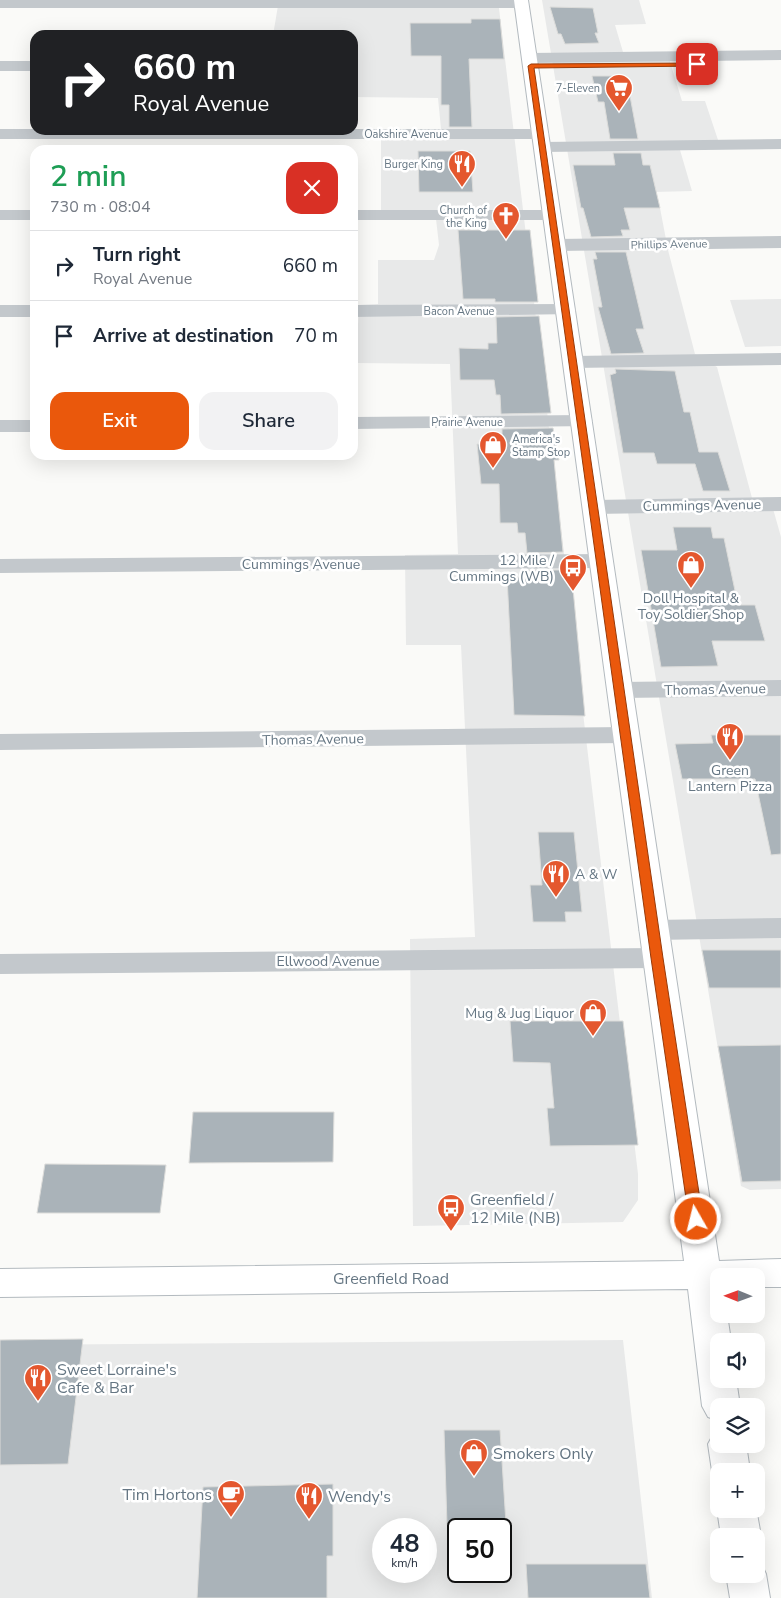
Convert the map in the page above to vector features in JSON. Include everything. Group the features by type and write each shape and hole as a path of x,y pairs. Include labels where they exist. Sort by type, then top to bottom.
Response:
{"main road":[{"path":"522,2 655,944 704,1274 720,1398"},
{"name":"Greenfield Road","path":"0,1283 781,1273"},
{"path":"748,1583 750,1598"}],"street":[{"path":"0,4 522,2"},
{"path":"750,60 781,55"},
{"path":"530,62 750,60 781,64"},
{"path":"0,66 30,66"},
{"name":"Oakshire Avenue","path":"0,134 30,134"},
{"name":"Oakshire Avenue","path":"77,135 781,144"},
{"path":"0,215 30,215"},
{"path":"358,215 552,215"},
{"name":"Phillips Avenue","path":"557,245 781,242"},
{"name":"Bacon Avenue","path":"358,311 566,310"},
{"path":"0,311 30,311"},
{"path":"573,362 781,359"},
{"name":"Prairie Avenue","path":"358,423 582,422"},
{"path":"0,426 30,426"},
{"name":"Cummings Avenue","path":"594,506 781,504"},
{"name":"Cummings Avenue","path":"0,566 602,561"},
{"name":"Thomas Avenue","path":"620,690 781,688"},
{"name":"Thomas Avenue","path":"0,742 626,735"},
{"name":"Ellwood Avenue","path":"0,964 655,944 781,928"}],"shaded area":[{"path":"279,0 498,0 638,1174 638,1200 623,1222 413,1226 410,939 475,937 461,645 406,645 405,555 458,554 450,364 358,363 358,324 359,305 378,304 378,260 434,260 439,245 436,219 381,219 381,138 441,129 438,98 358,97 358,30 274,30"},
{"path":"542,0 639,0 646,24 615,25 623,52 667,52 682,101 705,101 721,149 680,150 692,191 654,192 660,208 668,250 695,354 717,367 752,498 770,498 781,537 781,1189 750,1190 741,1186"},
{"path":"781,299 781,346 745,347 730,300"},
{"path":"623,1340 652,1598 0,1598 0,1345"}],"building":[{"path":"550,7 593,8 598,33 595,33 599,43 565,44 561,34 558,34"},
{"path":"471,19 500,19 504,59 469,59 472,127 449,127 449,105 441,105 441,56 411,56 410,23 471,23"},
{"path":"592,76 617,76 621,96 630,96 638,139 610,139 604,102 598,102"},
{"path":"418,151 470,151 473,192 419,192"},
{"path":"613,153 641,153 643,165 650,165 660,208 624,208 630,230 621,230 623,236 591,237 583,208 581,208 573,165 615,165"},
{"path":"458,230 530,230 538,302 495,302 495,299 463,299"},
{"path":"595,252 626,252 644,329 636,329 644,353 611,354 598,307 602,307 593,259 597,259"},
{"path":"539,316 551,413 501,414 500,395 496,395 494,380 460,380 459,348 488,349 488,343 497,343 496,317"},
{"path":"615,369 675,371 684,412 690,412 699,452 718,452 730,491 703,491 695,464 657,464 654,453 623,453 610,375 616,373"},
{"path":"553,428 559,460 554,460 563,552 527,553 525,533 518,533 517,523 500,523 499,484 481,484 477,444 502,444 502,429"},
{"path":"673,527 711,527 713,538 724,538 738,605 755,605 765,641 712,641 718,666 661,667 641,550 677,550"},
{"path":"528,570 565,570 566,577 572,578 585,716 514,715 507,577 529,577"},
{"name":"Green Lantern Pizza","path":"711,735 781,735 781,854 771,855 755,779 682,779 675,744 713,743"},
{"path":"538,832 574,832 582,912 565,912 566,922 533,922 530,885 542,885"},
{"path":"702,950 781,950 781,988 709,988"},
{"path":"510,1021 623,1021 638,1145 550,1146 547,1108 554,1108 550,1063 513,1062"},
{"path":"781,1045 781,1181 742,1182 718,1046"},
{"path":"193,1112 334,1112 333,1162 189,1163"},
{"path":"45,1164 166,1165 160,1213 37,1213"},
{"name":"Sweet Lorraine's Cafe & Bar","path":"83,1339 68,1464 0,1465 0,1340"},
{"name":"Smokers Only","path":"444,1430 500,1430 506,1518 447,1518 447,1525"},
{"path":"333,1484 333,1556 327,1556 327,1598 197,1598 203,1487"},
{"path":"526,1564 646,1564 650,1598 528,1598"}],"place":[{"name":"7-Eleven","path":"619,112"},
{"name":"Burger King","path":"462,188"},
{"name":"Church of the King","path":"506,240"},
{"name":"America's Stamp Stop","path":"493,469"},
{"name":"Doll Hospital & Toy Soldier Shop","path":"691,589"},
{"name":"12 Mile / Cummings (WB)","path":"573,592"},
{"name":"Green Lantern Pizza","path":"730,761"},
{"name":"A & W","path":"556,898"},
{"name":"Mug & Jug Liquor","path":"593,1037"},
{"name":"Greenfield / 12 Mile (NB)","path":"451,1232"},
{"name":"Sweet Lorraine's Cafe & Bar","path":"38,1402"},
{"name":"Smokers Only","path":"474,1477"},
{"name":"Tim Hortons","path":"231,1518"},
{"name":"Wendy's","path":"309,1520"}],"route":[{"path":"696,1219 657,958 531,66 697,64"}]}
